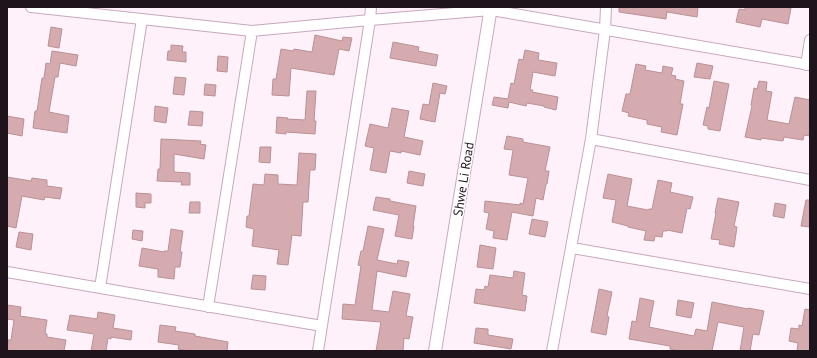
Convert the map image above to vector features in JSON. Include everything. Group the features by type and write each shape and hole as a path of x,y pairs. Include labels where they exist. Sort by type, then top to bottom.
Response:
{"street":[{"path":"31,7 252,31 491,9 808,65 810,40"},
{"path":"318,351 371,7"},
{"path":"552,351 591,139 605,30 606,7"},
{"name":"Shwe Li Road","path":"435,351 491,9"},
{"path":"100,288 142,20"},
{"path":"208,306 252,31"},
{"path":"591,139 810,180"},
{"path":"572,248 810,290"},
{"path":"7,272 322,326"}],"building":[{"path":"619,7 698,7 697,17 667,11 666,19 619,12"},
{"path":"745,7 791,8 788,24 762,19 760,27 736,22 739,9 745,10"},
{"path":"51,27 62,29 59,48 48,46"},
{"path":"315,35 342,41 343,37 352,38 349,51 339,49 334,75 291,68 289,96 272,95 273,79 276,79 281,49 293,51 294,49 312,52"},
{"path":"393,42 419,47 418,51 438,55 436,66 390,58"},
{"path":"171,45 183,46 182,52 186,52 186,62 167,60 168,51 171,51"},
{"path":"525,50 539,53 538,60 557,63 555,76 533,72 530,90 533,90 532,92 558,97 556,110 527,103 526,106 509,102 508,108 492,105 494,97 508,99 511,83 514,84 519,59 523,60"},
{"path":"52,51 78,55 76,66 60,63 58,77 55,77 49,112 69,116 67,133 33,128 42,78 44,78 46,63 50,64"},
{"path":"218,56 228,57 227,72 217,71"},
{"path":"697,63 713,66 710,79 694,77"},
{"path":"636,64 646,66 645,70 662,73 663,66 673,68 671,75 676,76 675,79 684,81 680,104 683,104 677,135 661,132 662,127 647,124 647,120 628,116 629,113 622,111 626,94 630,94"},
{"path":"175,77 186,78 184,95 173,94"},
{"path":"714,81 729,84 720,131 708,129 708,126 703,125 707,107 709,108"},
{"path":"759,81 767,82 766,91 772,92 767,120 789,124 795,97 810,100 810,136 804,135 803,140 784,137 783,141 761,138 761,140 745,137 752,106 754,88 757,89"},
{"path":"433,83 447,86 445,94 440,93 435,122 420,119 423,104 429,105"},
{"path":"205,84 216,85 215,96 204,95"},
{"path":"307,91 316,91 314,121 316,121 315,134 286,132 286,134 276,133 277,117 305,120"},
{"path":"155,106 168,108 166,123 154,121"},
{"path":"392,108 409,111 404,137 423,141 420,155 401,151 401,153 390,151 386,173 370,170 374,148 365,146 370,124 388,128"},
{"path":"190,111 203,112 202,126 188,125"},
{"path":"7,116 24,119 22,136 7,133"},
{"path":"507,136 523,139 523,142 550,147 545,171 549,171 543,200 536,198 533,216 512,212 507,240 493,238 494,231 486,229 489,213 484,212 485,201 520,205 520,203 523,204 528,178 509,175 513,150 504,149"},
{"path":"161,139 201,141 200,144 206,145 204,159 174,154 174,172 190,173 190,185 181,185 182,182 157,181 158,169 160,169"},
{"path":"260,147 271,147 270,163 259,162"},
{"path":"299,153 316,154 315,170 310,170 308,202 303,202 301,236 292,235 288,265 277,264 279,250 252,246 254,229 246,227 253,184 264,185 265,174 278,175 278,184 297,185"},
{"path":"409,171 425,174 423,186 407,183"},
{"path":"608,174 632,179 627,206 648,210 652,209 658,180 672,183 670,192 693,197 690,209 687,208 682,233 667,230 663,231 662,237 655,236 654,241 644,240 646,231 612,222 616,200 603,198"},
{"path":"7,177 31,181 32,178 47,180 47,186 62,188 60,199 45,197 44,200 22,196 16,228 7,226"},
{"path":"136,193 151,194 151,203 145,203 145,208 136,207"},
{"path":"376,197 416,206 412,239 395,236 399,215 373,210"},
{"path":"718,198 739,202 734,226 737,227 734,247 719,244 720,240 711,239"},
{"path":"806,200 810,200 810,227 801,226"},
{"path":"190,202 200,202 200,213 189,213"},
{"path":"775,203 786,205 784,218 773,216"},
{"path":"532,219 548,222 545,237 529,234"},
{"path":"368,226 384,229 377,260 397,264 398,260 409,262 406,277 377,271 372,310 389,312 393,291 410,294 406,316 413,317 409,339 404,338 403,351 376,351 381,322 342,319 343,304 355,305 361,266 358,265 361,251 363,251"},
{"path":"171,229 183,231 180,252 182,252 180,267 175,267 174,279 158,277 158,269 139,266 142,248 164,252 168,251"},
{"path":"133,230 143,231 142,241 132,239"},
{"path":"19,232 33,234 31,250 16,247"},
{"path":"480,245 496,248 493,269 477,267"},
{"path":"514,271 525,273 522,295 527,296 525,311 474,303 476,289 484,290 485,286 488,287 490,275 513,278"},
{"path":"253,275 266,276 265,290 251,289"},
{"path":"599,289 612,292 607,316 609,317 606,335 591,332"},
{"path":"640,298 654,301 649,327 694,336 696,329 707,331 712,302 764,311 759,335 753,334 750,351 740,351 744,327 718,322 712,351 679,351 670,349 670,346 629,339 632,321 636,322"},
{"path":"678,300 694,303 691,318 676,315"},
{"path":"7,305 21,307 20,316 47,320 45,333 47,334 47,337 66,340 64,351 7,350 8,340 11,340 14,320 7,319"},
{"path":"805,309 810,310 810,351 797,351 798,343 789,341 791,328 799,329 799,325 802,326"},
{"path":"98,312 115,315 113,328 132,331 131,340 111,337 111,339 108,338 106,351 91,351 94,334 67,330 70,315 97,319"},
{"path":"160,325 176,327 175,331 195,334 195,336 228,342 227,351 189,351 178,349 179,345 158,342"},
{"path":"476,328 488,329 488,335 513,339 511,349 474,343"}]}
